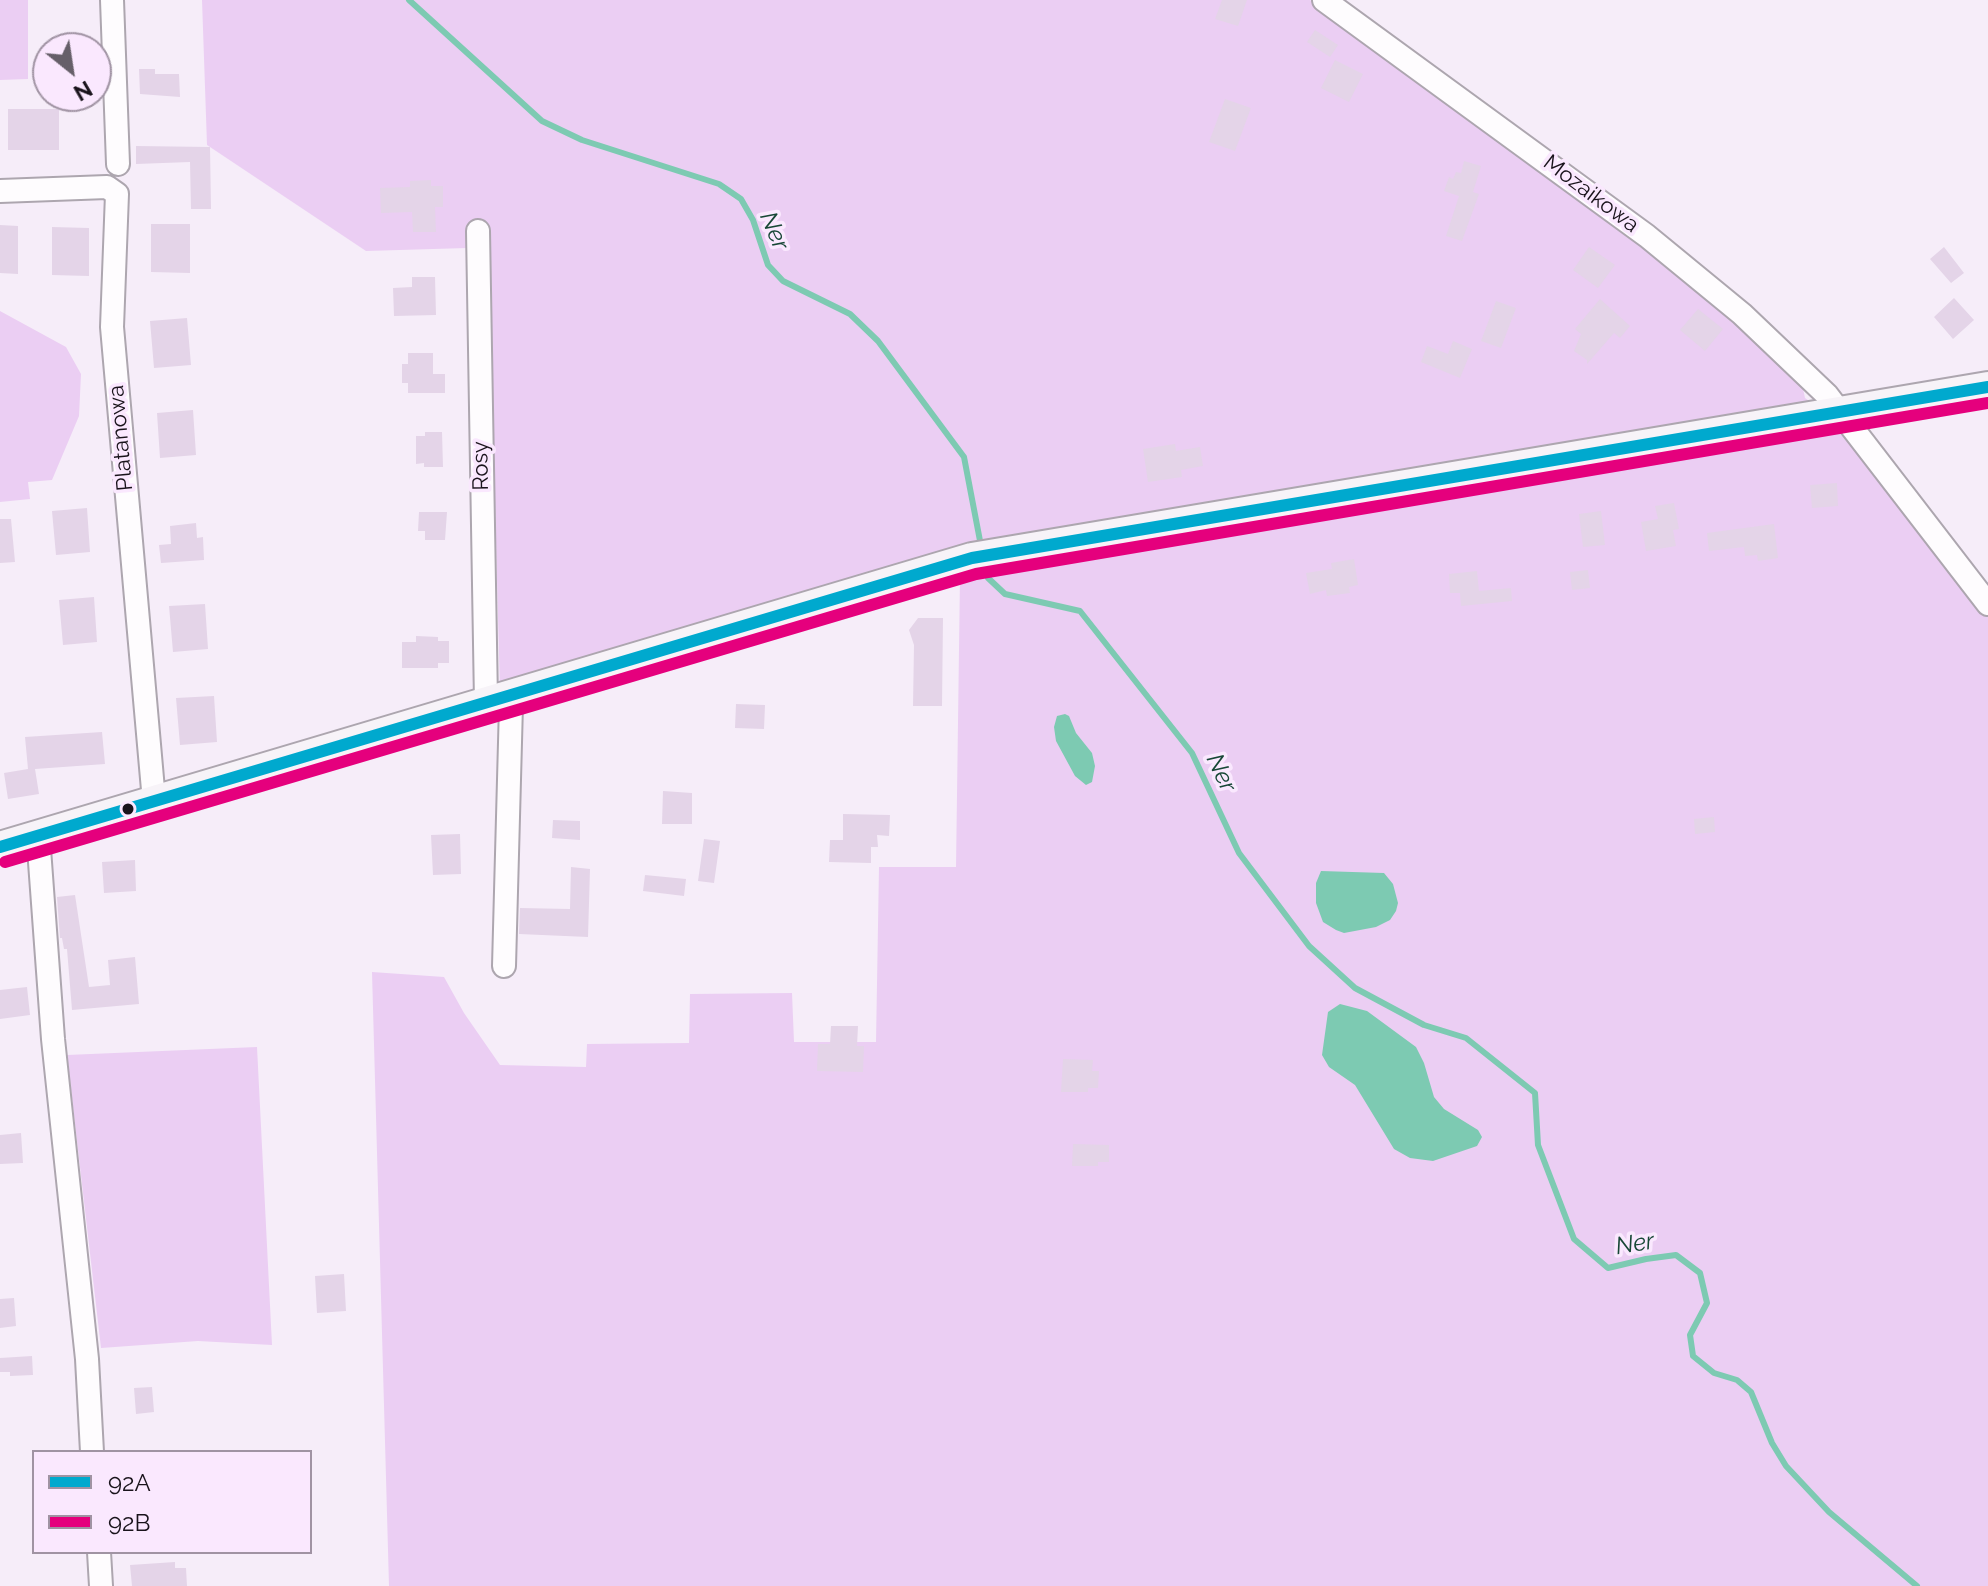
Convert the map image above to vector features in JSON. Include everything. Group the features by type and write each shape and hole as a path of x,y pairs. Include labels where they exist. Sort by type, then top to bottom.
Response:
{"street":[{"path":"112,0 118,164"},
{"name":"Mozaikowa","path":"1324,0 1647,236 1742,314 1813,378 1988,604"},
{"name":"Platanowa","path":"0,191 107,187 117,194 112,327 154,801"},
{"name":"Rosy","path":"478,231 497,699 511,705 504,966"},
{"path":"0,847 987,556 1988,387"},
{"path":"38,835 53,1039 87,1359 92,1450"},
{"path":"99,1554 101,1586"}],"shaded area":[{"path":"0,0 28,0 28,79 0,80"},
{"path":"202,0 1310,0 1615,223 1764,342 1802,384 1805,398 1852,431 1988,608 1988,1586 389,1586 372,972 444,977 464,1013 500,1065 586,1067 587,1044 689,1043 690,994 792,993 794,1042 876,1042 879,867 956,867 960,577 797,627 797,593 500,690 489,285 467,248 366,251 207,145"},
{"path":"0,311 66,347 81,374 79,416 52,480 28,482 30,499 0,502"},
{"path":"1065,714 1092,753 1095,766 1092,782 1086,785 1075,776 1056,741 1054,727 1057,716"},
{"path":"1321,871 1384,873 1393,884 1398,903 1396,911 1390,920 1376,927 1344,933 1336,930 1323,922 1316,903 1316,883"},
{"path":"1340,1004 1367,1011 1416,1047 1434,1097 1444,1109 1478,1130 1482,1137 1477,1146 1433,1161 1410,1158 1394,1149 1355,1085 1329,1067 1322,1055 1328,1012"},
{"path":"257,1047 272,1345 198,1341 101,1348 67,1055"}],"building":[{"path":"1222,0 1247,0 1238,26 1215,19"},
{"path":"1315,30 1338,45 1330,57 1307,42"},
{"path":"1335,60 1363,74 1349,102 1321,88"},
{"path":"139,69 155,69 155,74 179,74 180,97 140,94"},
{"path":"1225,99 1251,108 1235,151 1209,142"},
{"path":"8,109 59,112 59,150 8,150"},
{"path":"136,146 210,147 211,209 191,209 190,162 136,164"},
{"path":"1464,161 1481,166 1473,192 1479,194 1462,241 1446,236 1459,196 1444,191 1449,177 1453,179 1456,172 1461,173"},
{"path":"431,180 431,186 443,186 443,207 435,207 436,232 413,232 412,212 381,213 380,188 410,187 410,181"},
{"path":"151,224 190,224 190,273 151,272"},
{"path":"0,225 18,226 18,274 0,273"},
{"path":"52,227 89,228 89,276 52,275"},
{"path":"1589,247 1615,265 1598,288 1573,270"},
{"path":"1944,247 1964,273 1951,283 1930,259"},
{"path":"412,277 435,277 436,315 394,316 393,288 412,287"},
{"path":"1954,298 1974,320 1953,339 1934,317"},
{"path":"1600,299 1630,326 1620,338 1614,333 1587,364 1587,360 1574,351 1581,334 1575,329"},
{"path":"1496,301 1516,308 1501,348 1481,341"},
{"path":"1698,309 1723,329 1705,351 1680,330"},
{"path":"187,318 191,365 154,368 150,321"},
{"path":"1453,341 1472,349 1460,378 1421,362 1427,346 1448,354"},
{"path":"408,353 433,353 433,374 445,374 445,393 408,393 408,383 402,383 402,364 408,364"},
{"path":"193,410 196,455 160,458 157,413"},
{"path":"425,432 442,432 443,467 416,464 416,436 425,436"},
{"path":"1175,444 1176,451 1200,447 1203,466 1181,470 1182,477 1148,482 1143,449"},
{"path":"1837,483 1838,506 1812,508 1810,485"},
{"path":"1674,503 1679,529 1673,530 1676,546 1646,551 1641,522 1658,519 1655,506"},
{"path":"87,508 90,552 56,555 52,511"},
{"path":"1601,511 1605,545 1583,547 1579,514"},
{"path":"419,512 447,512 445,540 425,540 425,531 418,531"},
{"path":"0,519 11,519 15,562 0,563"},
{"path":"196,523 197,538 203,537 204,560 161,563 159,545 171,544 170,526"},
{"path":"1774,524 1778,558 1758,561 1757,555 1745,556 1744,547 1709,551 1707,533"},
{"path":"1354,559 1358,585 1349,587 1350,593 1327,596 1326,590 1310,594 1306,573 1332,569 1331,563"},
{"path":"1588,570 1590,588 1572,590 1570,572"},
{"path":"1477,571 1479,591 1511,588 1512,601 1461,606 1460,593 1450,593 1449,574"},
{"path":"94,597 97,642 63,645 59,600"},
{"path":"205,604 208,649 173,652 169,606"},
{"path":"918,618 943,618 942,706 913,706 914,645 909,630"},
{"path":"416,636 449,641 449,663 438,663 438,668 402,668 402,642 416,642"},
{"path":"214,696 217,742 180,745 176,698"},
{"path":"736,704 765,705 764,729 735,728"},
{"path":"102,732 105,764 35,769 39,794 8,799 4,773 28,769 25,737"},
{"path":"663,791 692,793 692,824 662,824"},
{"path":"843,814 890,815 889,836 877,835 878,847 871,847 871,863 829,862 830,840 843,840"},
{"path":"1714,817 1715,832 1695,834 1694,819"},
{"path":"553,820 580,821 580,840 552,838"},
{"path":"460,834 461,874 433,875 431,835"},
{"path":"704,839 720,841 714,883 698,881"},
{"path":"135,860 136,891 104,893 102,862"},
{"path":"571,867 590,869 588,937 519,934 520,908 570,909"},
{"path":"645,875 686,879 684,896 643,891"},
{"path":"75,895 89,987 110,985 108,960 135,957 139,1004 72,1010 67,949 64,949 60,938 57,897"},
{"path":"27,987 30,1015 0,1019 0,990"},
{"path":"831,1026 858,1026 857,1046 864,1046 863,1072 817,1071 818,1044 830,1044"},
{"path":"1063,1059 1093,1060 1092,1071 1099,1071 1098,1088 1088,1088 1088,1092 1061,1092"},
{"path":"21,1133 23,1163 0,1164 0,1135"},
{"path":"1073,1144 1109,1145 1109,1162 1098,1162 1098,1166 1072,1166"},
{"path":"344,1274 346,1311 317,1313 315,1276"},
{"path":"14,1298 16,1326 0,1328 0,1299"},
{"path":"32,1356 33,1375 10,1376 10,1372 0,1372 0,1358"},
{"path":"152,1387 154,1412 136,1414 134,1388"},
{"path":"175,1562 175,1568 186,1568 187,1586 132,1586 130,1565"}],"waterway":[{"name":"Ner","path":"409,0 542,121 582,140 719,184 741,199 753,220 768,265 783,281 850,314 878,341 964,457 981,546"},
{"name":"Ner","path":"985,565 988,578 1005,594 1080,611 1192,753 1239,853 1309,946 1355,988 1424,1025 1466,1038 1535,1093 1538,1145 1574,1239 1608,1268 1676,1255 1700,1273 1707,1303 1690,1335 1693,1356 1714,1373 1737,1380 1751,1392 1772,1443 1786,1466 1829,1512 1917,1586"}],"transit line":[{"name":"92A","path":"0,847 972,558 1988,387"},
{"name":"92B","path":"5,862 976,574 1988,403"}]}
